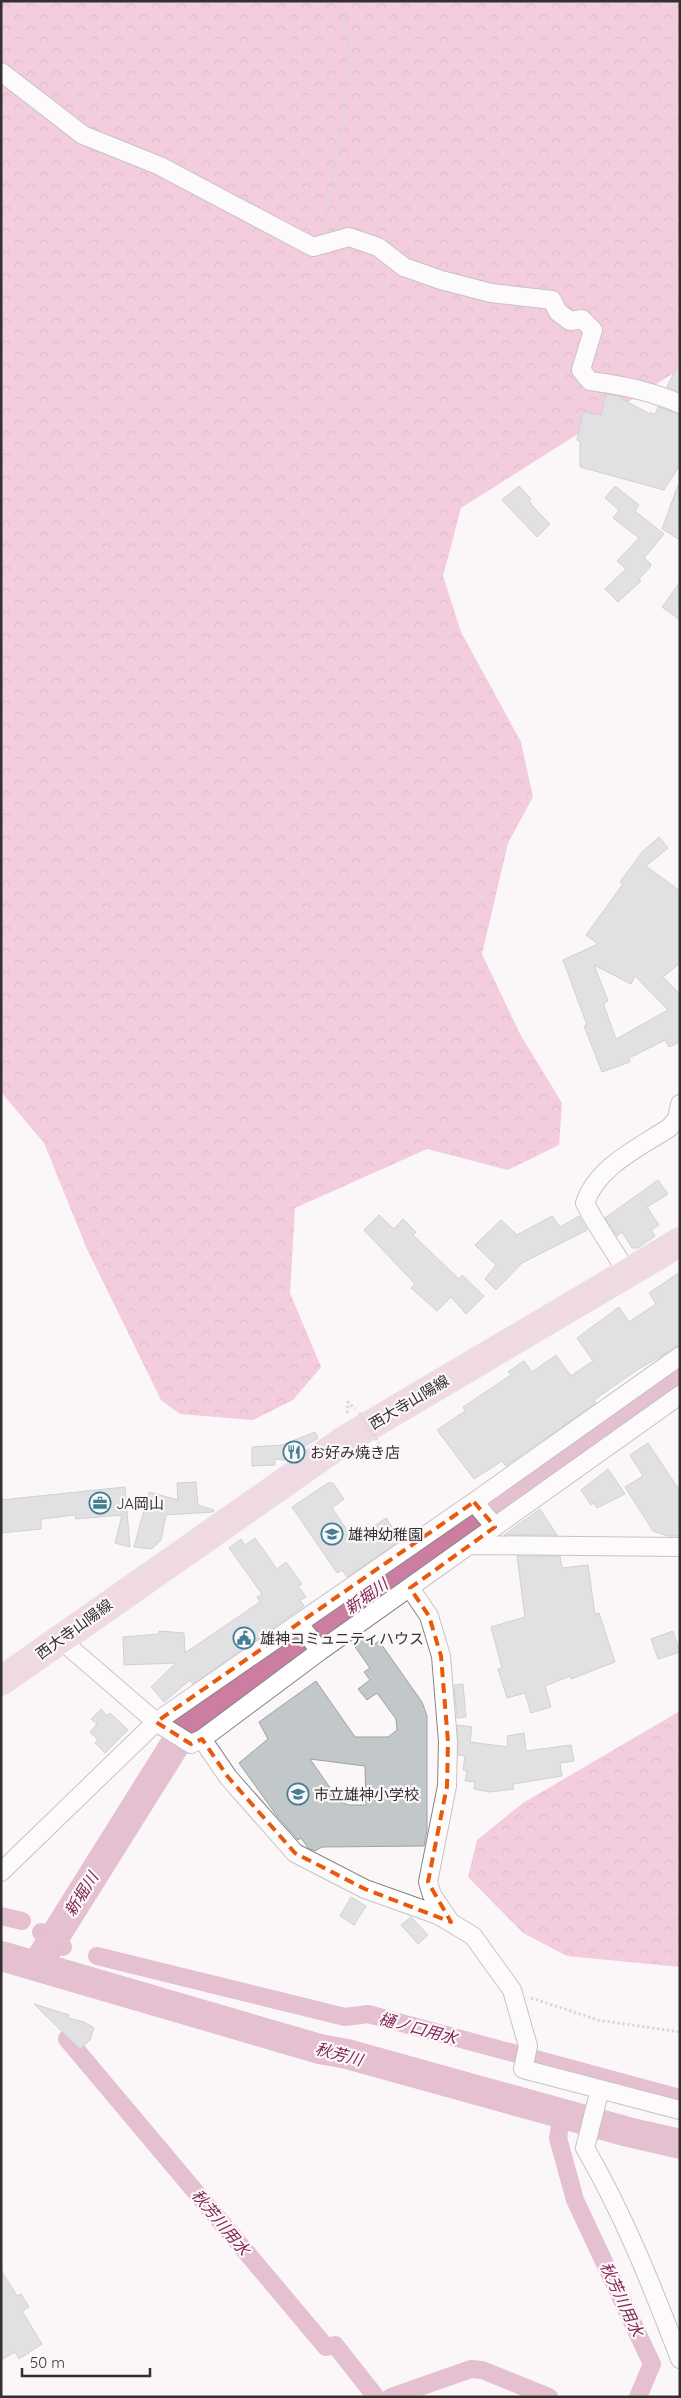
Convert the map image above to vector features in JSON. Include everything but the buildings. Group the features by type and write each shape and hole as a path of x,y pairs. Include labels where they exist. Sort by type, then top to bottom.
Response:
{"main road":[{"name":"西大寺山陽線","path":"1,1681 61,1640 173,1558 344,1440 680,1242"}],"street":[{"path":"1,72 83,135 160,166 313,246 349,237 378,247 404,266 441,280 491,293 552,300 558,312 570,321 582,318 593,330 581,370 590,381 619,385 667,398 680,404"},
{"path":"627,1273 614,1248 594,1221 585,1203 589,1190 602,1174 668,1128 677,1118 680,1104"},
{"path":"1,1872 158,1724 477,1504 680,1356"},
{"path":"197,1742 318,1648 410,1588 469,1545 493,1524 680,1395"},
{"path":"477,1504 493,1524"},
{"path":"469,1545 680,1547"},
{"path":"410,1588 429,1616 440,1656 448,1742 447,1786 428,1882 432,1895 451,1922"},
{"path":"301,1626 318,1648"},
{"path":"61,1640 158,1724 197,1742 295,1853 365,1889 438,1915 473,1936 512,1990 528,2046 523,2069 680,2110"},
{"path":"600,2089 585,2148 610,2191 630,2234 680,2359"}],"path":[{"path":"313,246 323,236 348,76 348,38 342,8 338,1"},
{"path":"358,1413 379,1443"},
{"path":"512,1990 598,2020 680,2032"}],"highlighted area":[{"path":"474,1502 495,1527 410,1588 429,1616 441,1656 448,1742 447,1786 428,1882 451,1922 365,1889 295,1853 228,1777 202,1739 191,1744 156,1722"}],"green space":[{"path":"1,1 680,1 680,369 461,508 443,576 461,632 521,742 533,797 508,843 482,954 520,1034 562,1103 559,1145 508,1170 427,1149 295,1208 290,1293 321,1367 293,1400 253,1420 180,1414 161,1400 87,1249 44,1143 1,1092"},
{"path":"680,1711 680,1967 567,1956 523,1933 468,1877 477,1840 523,1803"}],"waterway":[{"name":"新堀川","path":"37,1965 189,1722 680,1375"},
{"name":"樋ノ口用水","path":"1,1916 22,1921"},
{"name":"樋ノ口用水","path":"41,1932 63,1947"},
{"name":"秋芳川","path":"1,1956 320,2049 347,2054 628,2132 680,2144"},
{"name":"樋ノ口用水","path":"97,1956 345,2017 368,2014 680,2098"},
{"name":"秋芳川用水","path":"67,2039 326,2347 335,2345 376,2397"},
{"name":"秋芳川用水","path":"562,2114 558,2138 575,2200 652,2364 638,2397"},
{"name":"秋芳川用水","path":"391,2397 471,2369 482,2370 549,2397"}],"place":[{"name":"お好み焼き店","path":"294,1452"},
{"name":"JA岡山","path":"100,1503"},
{"name":"雄神幼稚園","path":"332,1534"},
{"name":"雄神コミュニティハウス","path":"244,1638"},
{"name":"市立雄神小学校","path":"298,1794"}]}
